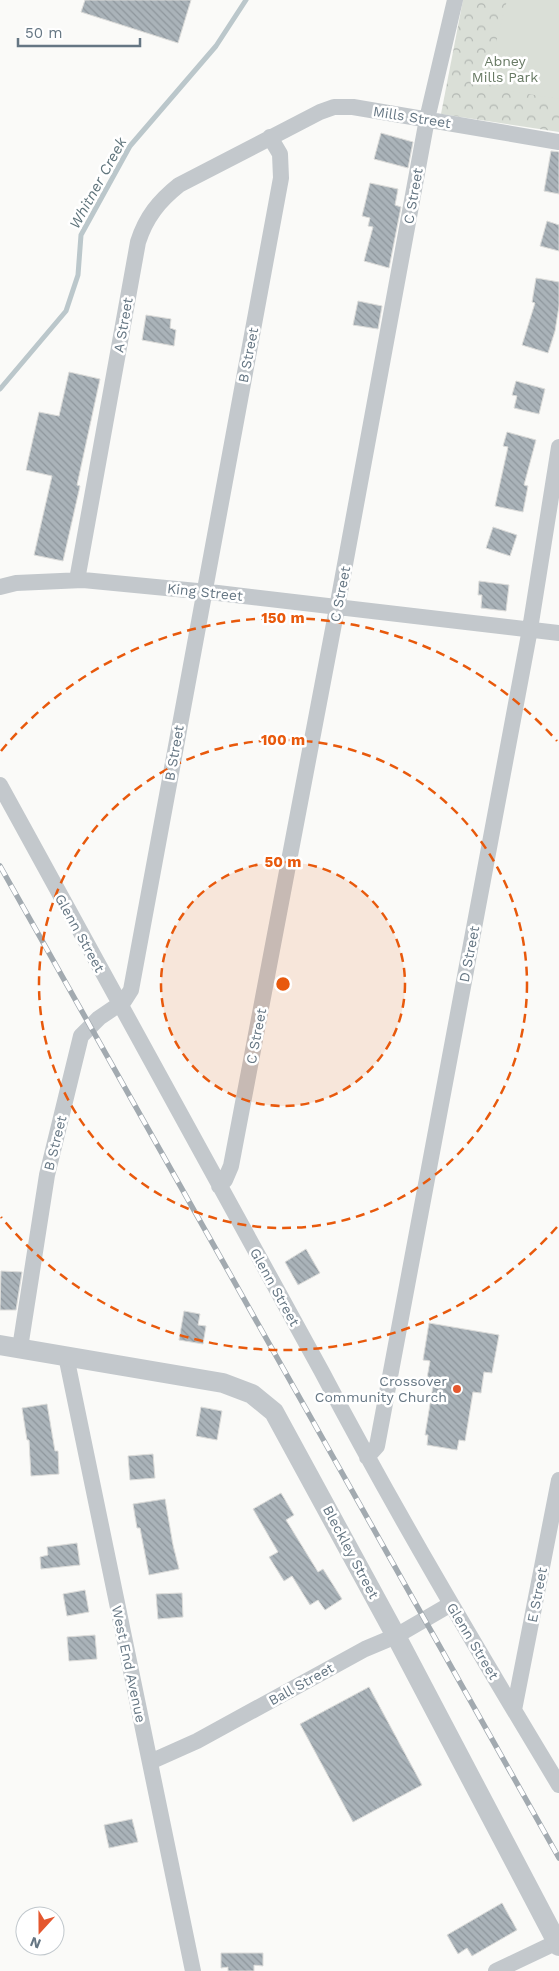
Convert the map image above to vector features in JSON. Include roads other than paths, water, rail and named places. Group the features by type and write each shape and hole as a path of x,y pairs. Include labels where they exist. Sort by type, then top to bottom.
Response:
{"street":[{"name":"C Street","path":"219,1186 225,1180 231,1166 337,608 427,119 455,0"},
{"name":"Mills Street","path":"270,137 320,112 334,107 353,107 559,142"},
{"name":"A Street","path":"77,580 142,230 150,213 162,198 179,186 270,137"},
{"name":"B Street","path":"20,1348 47,1174 81,1036 99,1018 120,1005 131,990 281,178 280,154 270,137"},
{"name":"D Street","path":"367,1457 377,1446 530,630 559,446"},
{"name":"King Street","path":"0,587 16,583 77,580 203,592 559,633"},
{"name":"Glenn Street","path":"0,785 367,1457 450,1604 559,1785"},
{"name":"Bleckley Street","path":"0,1345 222,1383 252,1394 274,1412 396,1636 558,1944"},
{"name":"West End Avenue","path":"66,1356 193,1971"},
{"name":"E Street","path":"514,1710 559,1480"},
{"name":"Ball Street","path":"150,1762 197,1741 364,1649 396,1636 450,1604"},
{"path":"496,1971 558,1944"}],"waterway":[{"name":"Whitner Creek","path":"0,389 66,311 78,275 81,235 130,146 216,46 246,0"}],"railway":[{"path":"0,866 559,1858"}],"place":[{"name":"Crossover Community Church","path":"457,1389"}],"park label":[{"name":"Abney Mills Park","path":"505,69"}]}
